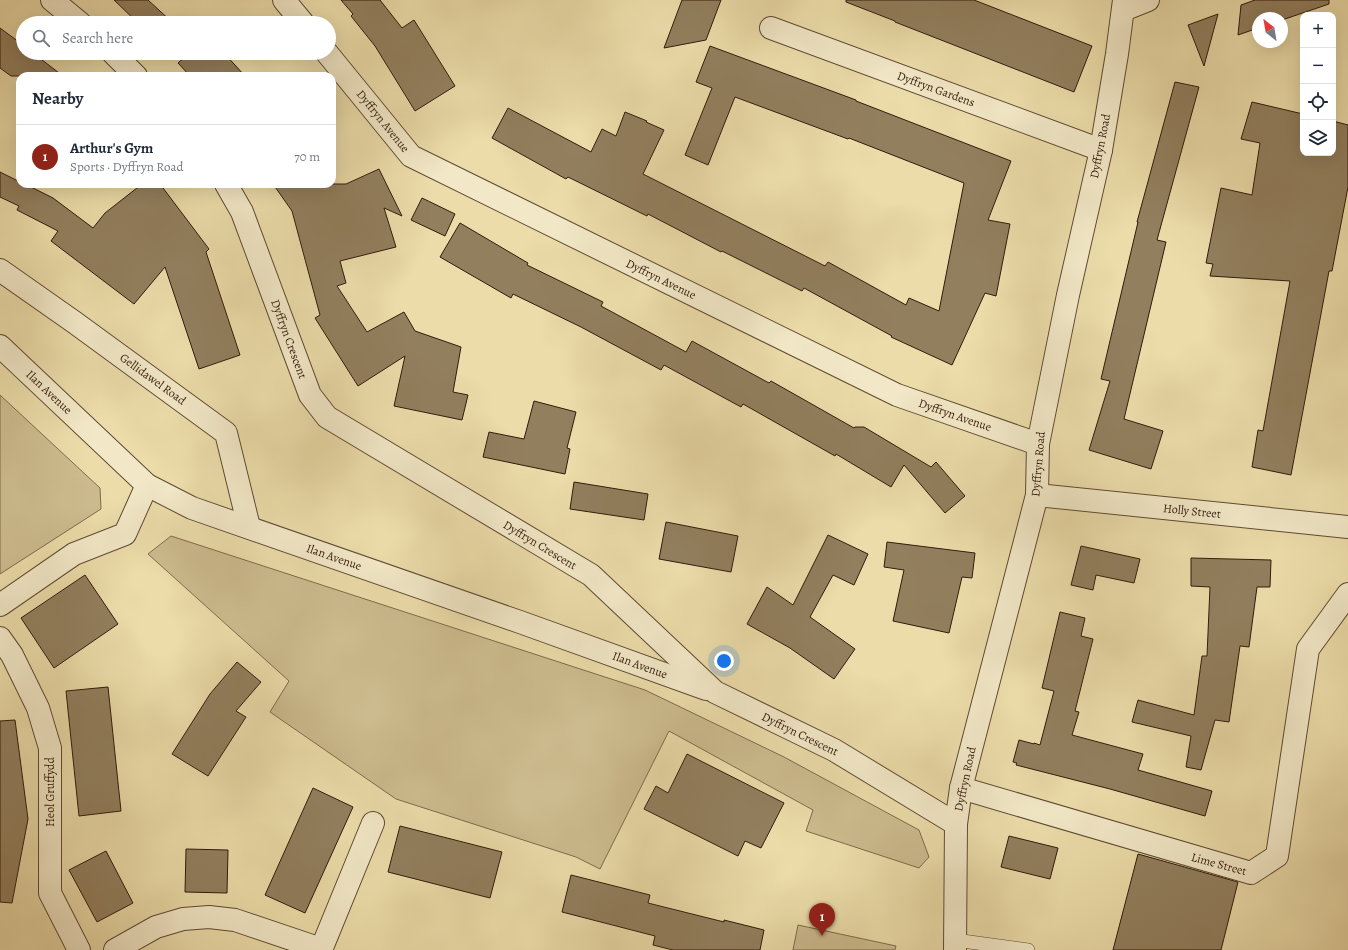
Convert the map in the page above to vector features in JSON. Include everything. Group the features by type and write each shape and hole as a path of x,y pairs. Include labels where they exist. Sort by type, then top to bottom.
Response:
{"street":[{"path":"52,0 71,16"},
{"path":"284,0 297,16"},
{"path":"1124,5 1148,0"},
{"name":"Dyffryn Road","path":"955,945 956,824 961,788 1037,495 1038,444 1068,295 1101,150 1124,5"},
{"name":"Dyffryn Gardens","path":"771,28 1101,150"},
{"path":"121,60 132,72"},
{"name":"Dyffryn Avenue","path":"333,60 411,156 897,395 1038,444"},
{"name":"Dyffryn Crescent","path":"228,188 242,212 310,395 327,417 591,575 715,692 834,750 956,824"},
{"name":"Gellidawel Road","path":"0,270 226,433 249,527"},
{"name":"Ilan Avenue","path":"0,346 147,485 192,508 715,692"},
{"path":"0,604 74,554 125,534 147,485"},
{"name":"Holly Street","path":"1037,495 1347,523"},
{"name":"Lime Street","path":"961,788 1251,873 1277,856 1308,649 1348,594"},
{"name":"Heol Gruffydd","path":"0,638 12,655 38,708 50,748 50,893 79,950"},
{"path":"114,950 156,927 183,919 209,917 235,920 321,949 373,823"}],"lane":[{"path":"955,945 1028,950"}],"shaded area":[{"path":"0,395 100,488 101,509 0,574"},
{"path":"171,536 645,690 784,757 919,830 929,857 919,868 806,831 813,810 669,731 600,869 576,857 396,799 270,712 289,681 148,554"},
{"path":"798,925 896,946 895,950 793,950"}],"building":[{"path":"114,0 148,0 165,16 131,16"},
{"path":"341,0 380,0 402,28 414,20 455,86 415,111 375,46 351,16 353,14"},
{"path":"682,0 721,0 706,40 664,48"},
{"path":"846,0 974,0 1092,46 1074,92 895,22 846,2"},
{"path":"1255,0 1329,0 1329,4 1306,12 1300,12 1300,14 1288,18 1288,12 1252,12 1252,30 1238,35 1241,5"},
{"path":"1218,14 1204,66 1188,25"},
{"path":"0,28 16,40 16,60 42,60 58,72 16,72 16,76 11,76 0,68"},
{"path":"710,46 856,100 1011,161 988,220 1010,224 996,296 985,293 952,365 891,337 892,336 804,288 802,291 722,251 721,252 648,214 647,216 568,177 566,179 492,138 508,108 591,152 602,129 616,136 625,112 664,130 643,174 825,266 828,262 906,305 909,298 939,311 964,183 849,138 848,139 735,97 708,165 685,155 712,88 696,82"},
{"path":"181,60 230,60 241,72 186,72 178,63"},
{"path":"1175,82 1199,87 1157,240 1166,242 1124,419 1163,431 1151,469 1089,450 1110,381 1101,379 1137,222"},
{"path":"1252,102 1300,113 1300,156 1336,156 1336,122 1348,125 1348,187 1332,271 1329,271 1291,475 1252,467 1258,430 1263,431 1290,281 1210,276 1213,264 1206,263 1221,188 1252,195 1260,143 1241,139"},
{"path":"379,169 402,216 384,208 396,247 340,261 346,283 337,286 367,332 404,312 415,331 461,347 453,392 468,395 462,420 394,406 405,356 358,386 315,318 320,315 292,211 276,188 336,188 336,184 346,184"},
{"path":"0,172 16,180 16,188 33,188 53,198 93,228 105,213 137,188 163,188 209,249 206,252 240,355 199,369 165,267 134,304 51,241 58,231 17,210 19,206 0,197"},
{"path":"422,198 455,214 445,236 411,220"},
{"path":"460,223 528,263 527,265 603,302 601,306 686,352 692,341 769,383 771,381 854,428 864,427 931,467 936,462 965,496 945,513 904,465 891,487 836,454 835,456 743,404 741,407 664,365 661,370 581,327 513,294 511,298 440,257"},
{"path":"534,401 576,412 567,448 570,449 565,474 483,457 489,432 524,439"},
{"path":"574,482 648,494 644,520 570,509"},
{"path":"666,522 738,536 731,572 659,559"},
{"path":"828,535 868,554 854,585 833,575 810,617 855,649 834,679 790,648 747,624 767,587 793,605"},
{"path":"887,542 975,553 972,578 962,577 949,633 893,621 904,570 884,567"},
{"path":"1081,546 1140,559 1134,583 1096,575 1093,590 1071,585"},
{"path":"1191,558 1271,560 1270,587 1257,587 1249,647 1240,646 1229,722 1215,720 1201,770 1186,767 1191,736 1132,722 1138,700 1194,715 1202,656 1207,656 1210,587 1191,586"},
{"path":"85,575 118,624 54,668 21,618"},
{"path":"1060,612 1085,618 1081,636 1093,639 1075,711 1079,712 1072,735 1143,754 1138,770 1212,791 1205,816 1110,789 1016,765 1017,763 1013,762 1019,740 1040,745 1054,691 1042,688"},
{"path":"237,662 261,682 236,711 246,717 208,776 172,754 210,694"},
{"path":"108,687 121,811 79,816 66,691"},
{"path":"15,720 28,819 12,903 0,902 0,721"},
{"path":"687,754 784,803 761,848 745,841 738,856 644,809 656,786 668,793"},
{"path":"313,788 353,807 305,913 265,895"},
{"path":"400,826 502,852 490,898 388,872"},
{"path":"1009,836 1058,848 1050,879 1001,867"},
{"path":"186,849 228,850 227,893 185,892"},
{"path":"106,851 133,903 97,922 69,870"},
{"path":"1138,854 1238,882 1221,950 1113,950"},
{"path":"571,875 650,895 648,903 724,922 724,920 764,930 760,950 673,950 653,945 655,936 562,912"}],"place":[{"name":"Arthur's Gym","path":"822,936"}]}
